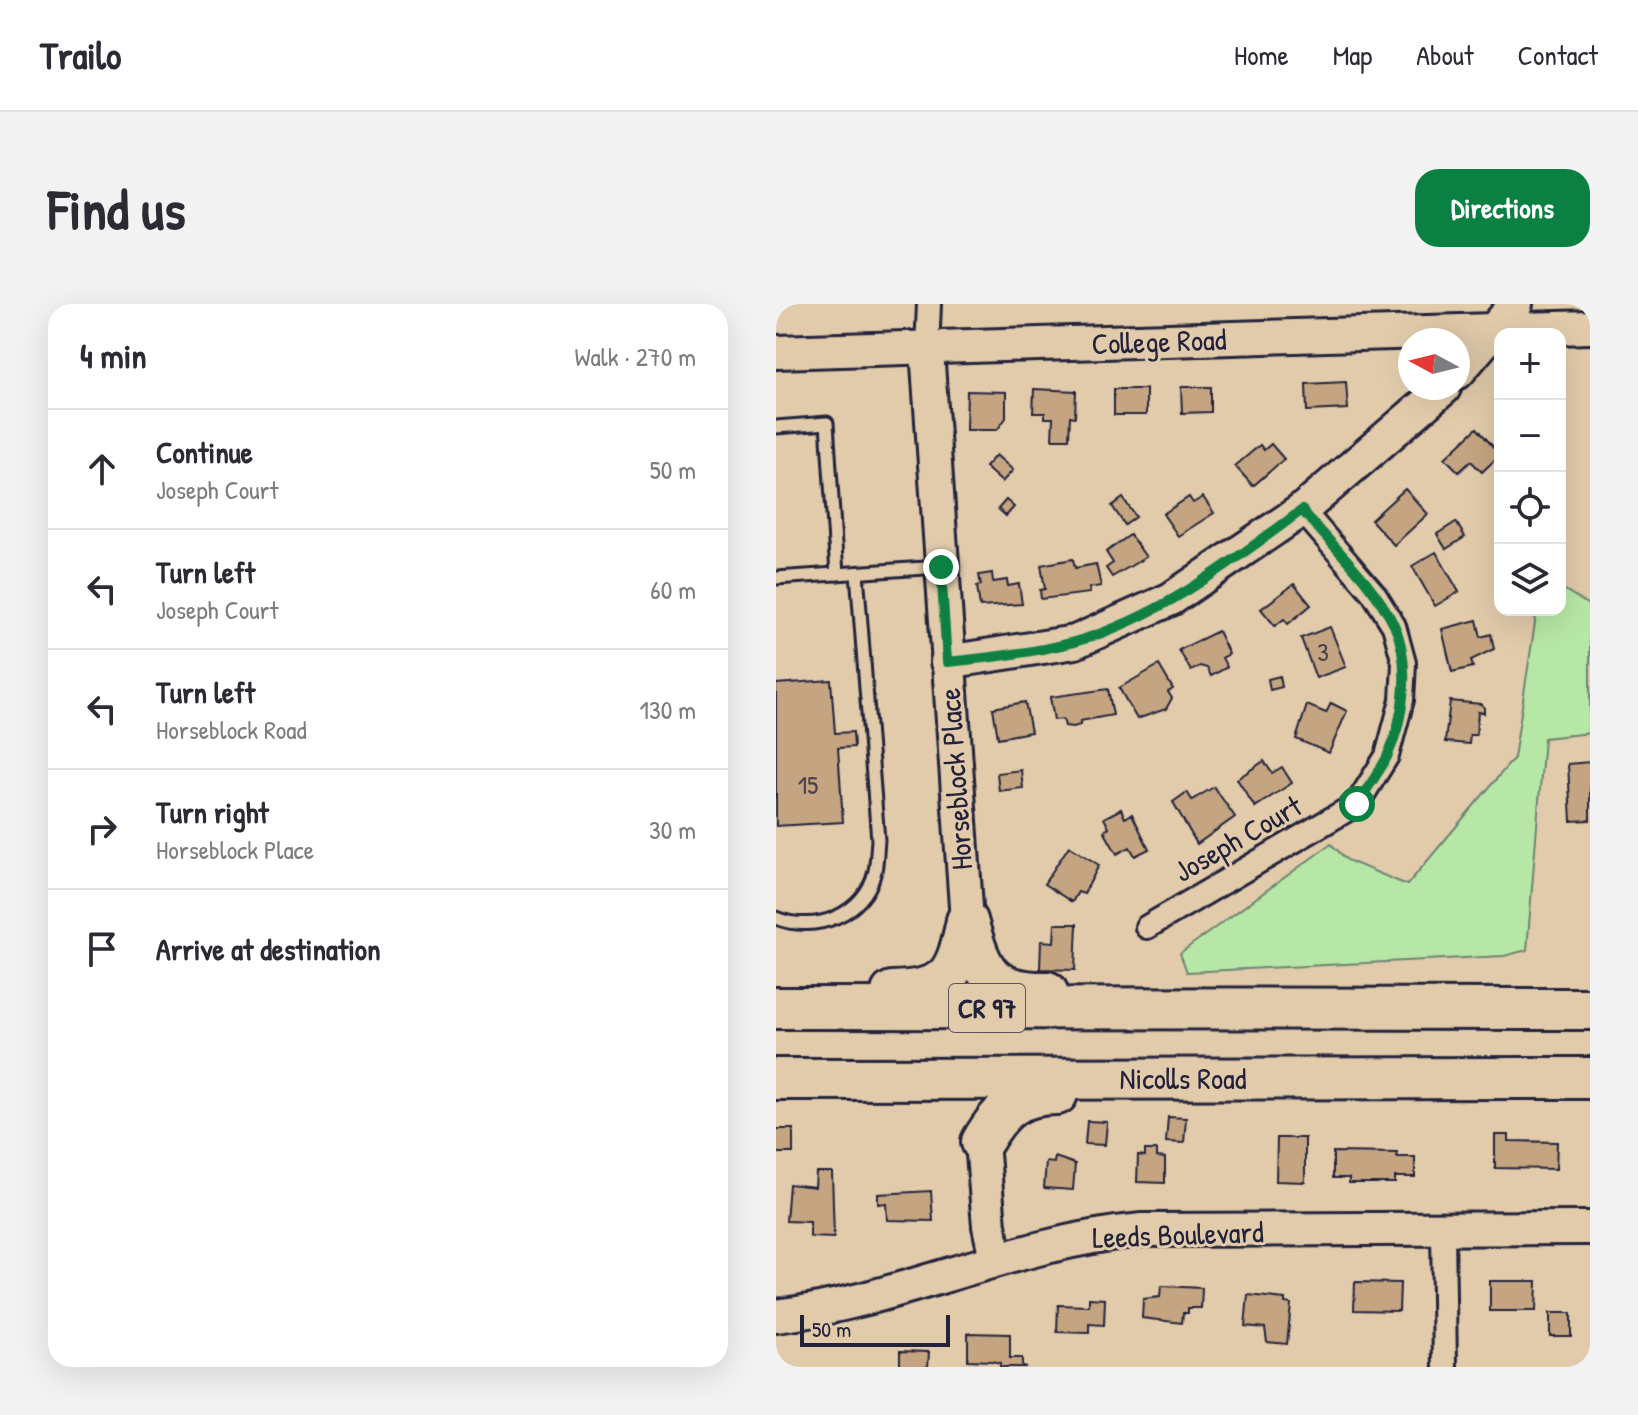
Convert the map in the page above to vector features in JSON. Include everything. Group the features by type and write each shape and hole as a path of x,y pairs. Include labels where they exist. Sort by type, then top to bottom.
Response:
{"highway":[{"path":"776,992 909,991 932,988 942,983 955,966 967,921"},
{"path":"967,921 979,961 993,979 1010,990 1086,992 1198,1008"},
{"path":"1488,1008 1590,992"},
{"name":"CR 97","path":"776,1008 1590,1009"},
{"path":"886,1079 912,1091 953,1103 968,1117 982,1142 1000,1114 1026,1096 1204,1095 1305,1078"},
{"name":"Nicolls Road","path":"776,1079 1579,1080"}],"street":[{"path":"927,350 929,304"},
{"path":"1470,358 1516,304"},
{"name":"College Road","path":"776,352 927,350 1590,327"},
{"name":"Horseblock Place","path":"927,350 967,921"},
{"path":"947,662 1044,649 1106,631 1184,592 1302,510 1430,400"},
{"name":"Joseph Court","path":"1147,927 1357,804 1387,756 1402,700 1404,663 1394,626 1374,594 1302,510"},
{"path":"982,1142 989,1226 996,1258"},
{"name":"Leeds Boulevard","path":"776,1316 821,1309 996,1258 1100,1233 1142,1230 1590,1228"},
{"path":"1443,1231 1445,1367"}],"lane":[{"path":"776,427 827,423 837,574"},
{"path":"776,578 941,567"},
{"path":"776,918 790,924 817,923 841,917 865,895 875,871 878,840 857,573"}],"green space":[{"path":"1566,591 1590,606 1590,733 1544,738 1527,950 1504,956 1187,972 1180,953 1331,844 1347,860 1407,885 1514,758 1536,616 1566,616"}],"building":[{"path":"1346,382 1348,409 1307,411 1306,384"},
{"path":"1181,387 1211,387 1211,412 1182,413"},
{"path":"1034,389 1076,391 1075,417 1070,416 1069,439 1052,439 1053,418 1045,418 1045,413 1033,413"},
{"path":"1114,389 1146,389 1146,415 1114,415"},
{"path":"967,391 1006,392 1006,418 997,430 966,430"},
{"path":"1477,428 1494,448 1494,461 1482,472 1471,461 1459,472 1445,458"},
{"path":"1271,444 1284,459 1253,486 1235,466 1260,445 1264,450"},
{"path":"996,455 1013,470 1002,482 985,467"},
{"path":"1405,489 1428,514 1394,545 1371,520"},
{"path":"1189,497 1193,503 1203,497 1214,513 1178,536 1163,514"},
{"path":"1123,498 1136,517 1125,525 1112,506"},
{"path":"1006,500 1014,507 1006,516 998,509"},
{"path":"1456,522 1465,537 1446,549 1437,534"},
{"path":"1130,535 1146,557 1112,577 1106,568 1113,563 1106,552"},
{"path":"1436,552 1459,592 1435,606 1412,566"},
{"path":"1073,559 1075,568 1096,564 1101,586 1089,588 1090,593 1041,599 1040,590 1045,589 1041,565"},
{"path":"992,573 993,582 1007,580 1008,586 1019,584 1022,604 980,607 979,575"},
{"path":"1294,584 1311,605 1288,624 1284,619 1275,626 1261,609"},
{"path":"1477,620 1481,637 1491,634 1494,649 1471,660 1473,667 1452,672 1442,629"},
{"path":"1330,627 1346,667 1316,678 1301,638"},
{"path":"1218,631 1229,654 1222,658 1227,667 1211,676 1207,668 1200,666 1191,671 1179,650"},
{"path":"1159,665 1173,689 1168,692 1172,698 1166,709 1137,719 1119,688"},
{"path":"1280,676 1282,687 1270,690 1268,679"},
{"path":"831,680 835,733 853,732 854,747 838,748 843,822 776,826 776,684"},
{"path":"1108,689 1113,715 1080,721 1080,725 1073,727 1065,726 1063,719 1054,720 1050,697"},
{"path":"1450,701 1481,704 1484,707 1484,713 1478,712 1476,735 1470,735 1469,744 1445,742"},
{"path":"1025,702 1031,732 998,738 993,708"},
{"path":"1331,703 1347,711 1329,753 1296,739 1307,705 1326,713"},
{"path":"1264,761 1272,773 1282,767 1292,783 1255,807 1237,779"},
{"path":"1590,762 1590,820 1571,821 1568,764"},
{"path":"1021,770 1023,788 999,791 997,773"},
{"path":"1214,787 1235,817 1197,844 1173,802 1187,792 1192,800"},
{"path":"1121,809 1125,818 1132,814 1149,849 1135,856 1130,847 1117,854 1104,831 1109,828 1104,818"},
{"path":"1069,846 1099,865 1084,894 1078,892 1072,902 1044,884"},
{"path":"1055,924 1077,924 1075,970 1040,969 1041,941 1054,942"},
{"path":"1168,1117 1186,1118 1184,1143 1166,1142"},
{"path":"1087,1121 1107,1122 1105,1145 1085,1144"},
{"path":"776,1129 793,1129 793,1153 776,1153"},
{"path":"1495,1135 1509,1135 1509,1141 1557,1142 1556,1169 1495,1168"},
{"path":"1277,1138 1305,1138 1305,1182 1276,1181"},
{"path":"1145,1150 1157,1150 1157,1157 1165,1158 1165,1183 1137,1182 1138,1155 1145,1156"},
{"path":"1333,1152 1397,1153 1397,1157 1415,1157 1415,1177 1395,1177 1395,1183 1349,1183 1349,1178 1333,1178"},
{"path":"1055,1157 1075,1164 1073,1190 1044,1188 1046,1162 1054,1163"},
{"path":"816,1172 832,1172 834,1238 810,1237 810,1222 786,1221 789,1184 815,1187"},
{"path":"931,1191 933,1221 887,1220 886,1203 878,1204 878,1194"},
{"path":"1490,1281 1537,1281 1536,1311 1490,1311"},
{"path":"1355,1282 1400,1283 1399,1311 1354,1310"},
{"path":"1161,1286 1202,1288 1201,1308 1188,1308 1188,1313 1183,1313 1182,1323 1142,1318 1143,1299 1160,1297"},
{"path":"1248,1295 1285,1299 1285,1303 1291,1304 1287,1344 1267,1342 1265,1328 1245,1326"},
{"path":"1089,1298 1105,1299 1104,1325 1089,1324 1089,1333 1057,1332 1058,1305 1089,1306"},
{"path":"1550,1313 1571,1313 1571,1336 1550,1336"},
{"path":"968,1333 1010,1334 1010,1358 1022,1358 1022,1366 1026,1367 1000,1367 1000,1363 992,1361 968,1360"},
{"path":"900,1351 929,1352 928,1367 900,1367"}],"route":[{"path":"941,567 947,662 1044,649 1106,631 1171,599 1302,510 1374,594 1394,626 1404,663 1402,700 1387,756 1357,804"}]}
